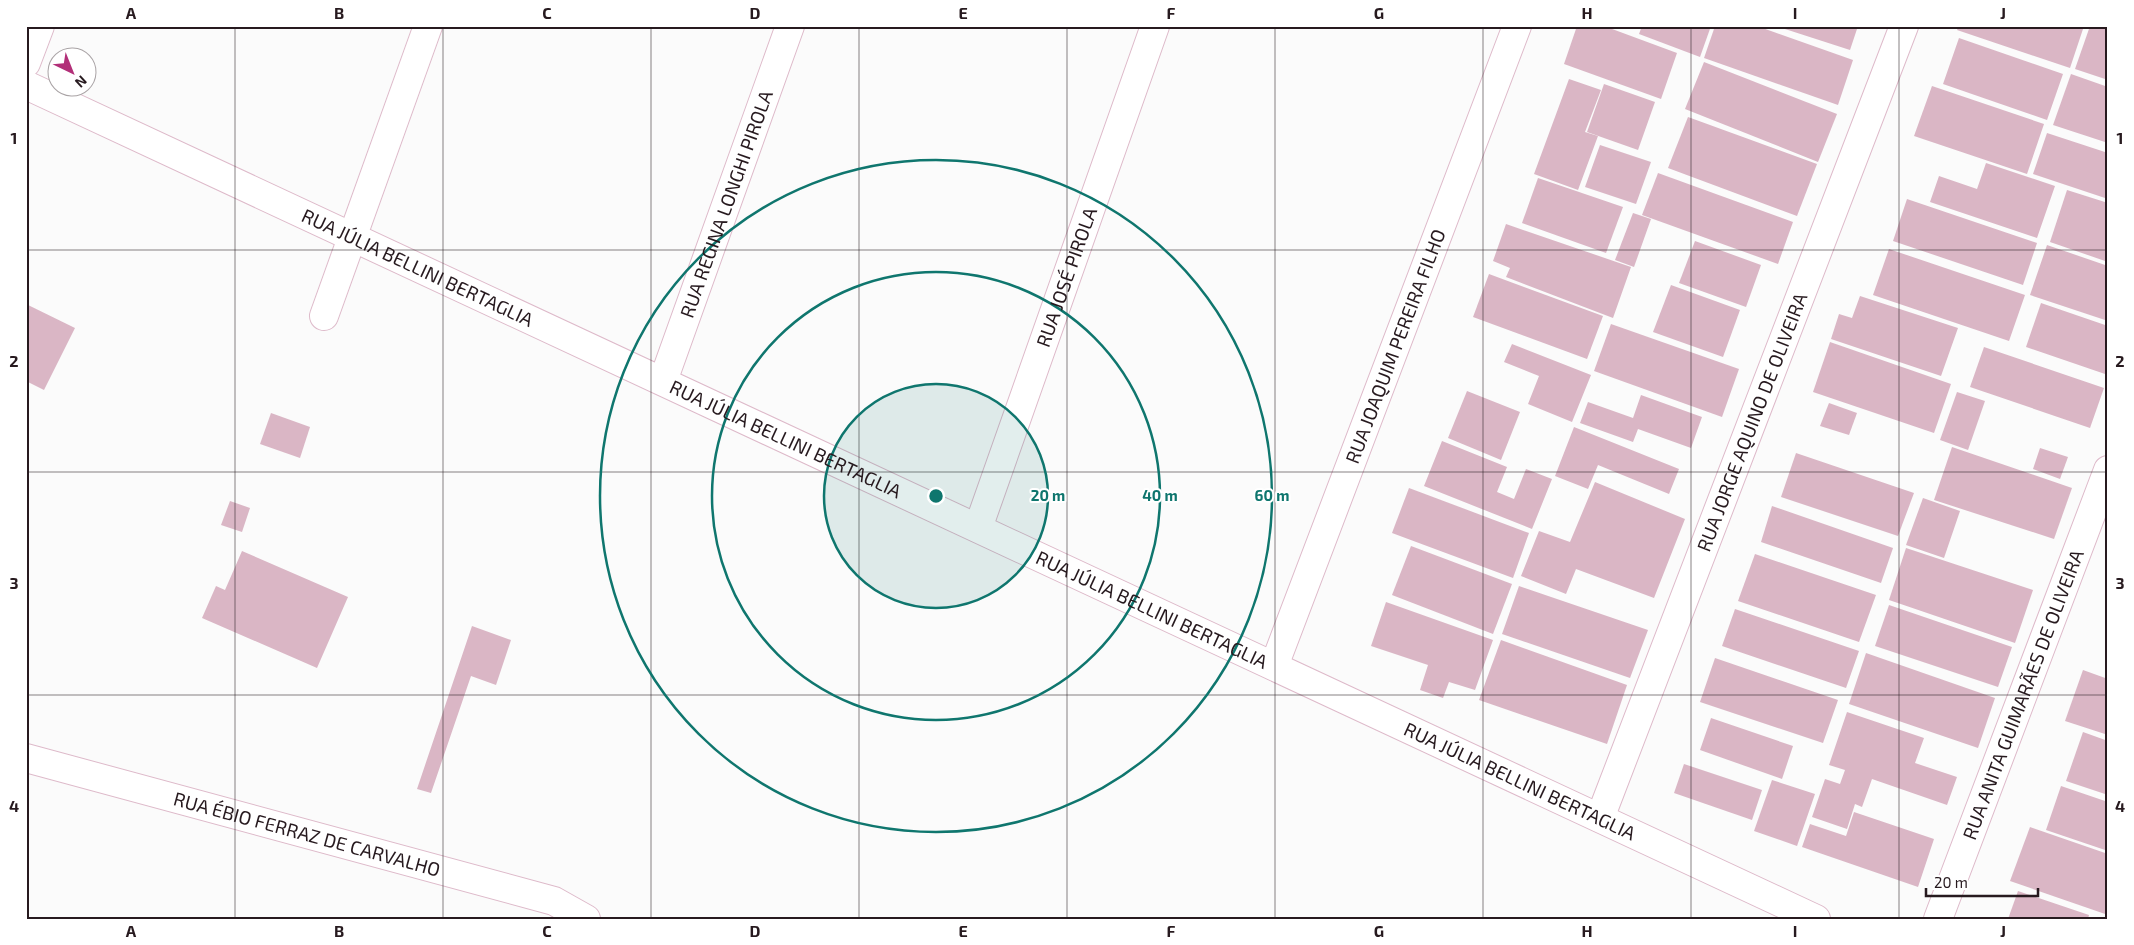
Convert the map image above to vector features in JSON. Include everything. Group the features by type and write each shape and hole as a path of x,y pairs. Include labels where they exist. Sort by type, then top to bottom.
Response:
{"street":[{"path":"26,63 40,26"},
{"path":"324,316 428,26"},
{"name":"RUA REGINA LONGHI PIROLA","path":"662,381 790,26"},
{"name":"RUA JOSÉ PIROLA","path":"978,528 1155,26"},
{"name":"RUA JOAQUIM PEREIRA FILHO","path":"1274,666 1517,26"},
{"name":"RUA JORGE AQUINO DE OLIVEIRA","path":"1600,818 1904,26"},
{"name":"RUA JÚLIA BELLINI BERTAGLIA","path":"26,85 1816,919"},
{"name":"RUA ANITA GUIMARÃES DE OLIVEIRA","path":"1938,919 2108,470"},
{"name":"RUA ÉBIO FERRAZ DE CARVALHO","path":"26,758 554,901 586,919"}],"building":[{"path":"1577,26 1604,26 1677,53 1661,99 1564,64"},
{"path":"1642,26 1711,26 1700,57 1639,34"},
{"path":"1715,26 1757,26 1853,60 1838,105 1704,58"},
{"path":"1776,26 1858,26 1850,50"},
{"path":"1959,26 2084,26 2070,68 1957,30"},
{"path":"2090,26 2108,26 2108,80 2075,69"},
{"path":"1959,38 2063,74 2047,120 1943,84"},
{"path":"1704,62 1837,114 1818,162 1685,109"},
{"path":"2071,74 2108,87 2108,143 2053,125"},
{"path":"1569,79 1601,90 1585,132 1598,136 1578,190 1534,174"},
{"path":"1604,84 1655,102 1638,150 1587,132"},
{"path":"1932,86 2044,124 2027,174 1914,136"},
{"path":"1688,117 1817,164 1797,216 1668,168"},
{"path":"2047,133 2108,153 2108,199 2033,174"},
{"path":"1600,145 1651,162 1636,204 1585,187"},
{"path":"1986,163 2055,186 2037,238 1930,202 1939,176 1977,189"},
{"path":"1658,173 1793,222 1778,264 1642,215"},
{"path":"1538,178 1623,207 1606,253 1522,223"},
{"path":"2067,190 2108,203 2108,262 2050,242"},
{"path":"1907,199 2037,243 2023,285 1893,241"},
{"path":"1633,213 1651,219 1634,267 1615,260"},
{"path":"1506,224 1631,267 1613,318 1506,277 1510,268 1493,261"},
{"path":"1695,241 1761,265 1746,307 1679,283"},
{"path":"2047,245 2108,266 2108,321 2030,295"},
{"path":"1889,249 2025,295 2009,341 1873,295"},
{"path":"1489,274 1603,316 1587,359 1473,317"},
{"path":"1671,285 1740,310 1723,357 1653,332"},
{"path":"1860,296 1958,328 1941,376 1831,339 1839,314 1852,318"},
{"path":"2041,303 2108,326 2108,366 2105,374 2026,347"},
{"path":"26,304 75,328 44,390 26,381"},
{"path":"1611,324 1739,369 1722,417 1594,371"},
{"path":"1830,342 1951,384 1934,433 1813,392"},
{"path":"1512,344 1591,375 1572,422 1528,404 1539,376 1504,362"},
{"path":"1984,347 2104,388 2090,428 1970,387"},
{"path":"1467,391 1520,412 1501,460 1448,438"},
{"path":"1957,392 1985,401 1968,450 1940,440"},
{"path":"1641,395 1702,417 1691,448 1638,429 1633,442 1580,423 1588,402 1633,418"},
{"path":"1829,403 1857,413 1849,435 1820,426"},
{"path":"271,413 310,427 300,458 260,444"},
{"path":"1574,427 1679,469 1669,494 1598,465 1588,489 1555,476"},
{"path":"1442,441 1507,467 1497,492 1514,499 1526,469 1552,479 1532,529 1424,486"},
{"path":"1952,447 2072,488 2054,539 1934,500"},
{"path":"2040,448 2068,457 2060,479 2033,469"},
{"path":"1796,453 1914,493 1898,536 1781,497"},
{"path":"1595,482 1685,519 1654,598 1576,569 1566,594 1521,576 1539,531 1570,542"},
{"path":"1409,488 1529,533 1513,578 1392,533"},
{"path":"1923,498 1960,511 1944,558 1906,545"},
{"path":"230,501 250,508 242,532 221,525"},
{"path":"1772,506 1893,548 1881,583 1761,542"},
{"path":"1411,546 1512,584 1493,634 1392,595"},
{"path":"1906,548 2033,590 2015,643 1889,600"},
{"path":"242,551 348,597 317,668 202,618 216,586 225,590"},
{"path":"1755,554 1876,595 1859,642 1738,601"},
{"path":"1519,586 1648,630 1630,678 1502,634"},
{"path":"1386,602 1493,640 1475,690 1449,682 1443,698 1420,690 1428,665 1371,646"},
{"path":"1889,605 2012,647 1998,687 1875,646"},
{"path":"1735,609 1859,651 1846,688 1722,646"},
{"path":"472,626 511,640 496,685 471,676 431,793 417,789"},
{"path":"1501,640 1627,685 1607,744 1479,700"},
{"path":"1866,653 1995,698 1978,748 1849,704"},
{"path":"1715,658 1838,700 1823,743 1700,702"},
{"path":"2083,670 2108,679 2108,735 2065,721"},
{"path":"1847,712 1924,738 1915,763 1957,777 1947,805 1872,779 1862,807 1855,804 1847,829 1812,817 1825,779 1840,784 1845,770 1829,765"},
{"path":"1711,718 1793,746 1782,779 1700,750"},
{"path":"2083,732 2108,741 2108,795 2066,781"},
{"path":"1684,764 1762,790 1752,820 1674,793"},
{"path":"1772,780 1815,794 1797,846 1754,831"},
{"path":"2061,786 2108,802 2108,851 2046,830"},
{"path":"1854,812 1934,839 1918,887 1802,847 1810,824 1846,836"},
{"path":"2030,827 2108,854 2108,915 2010,881"},
{"path":"2018,891 2089,915 2088,919 2008,919"}]}
